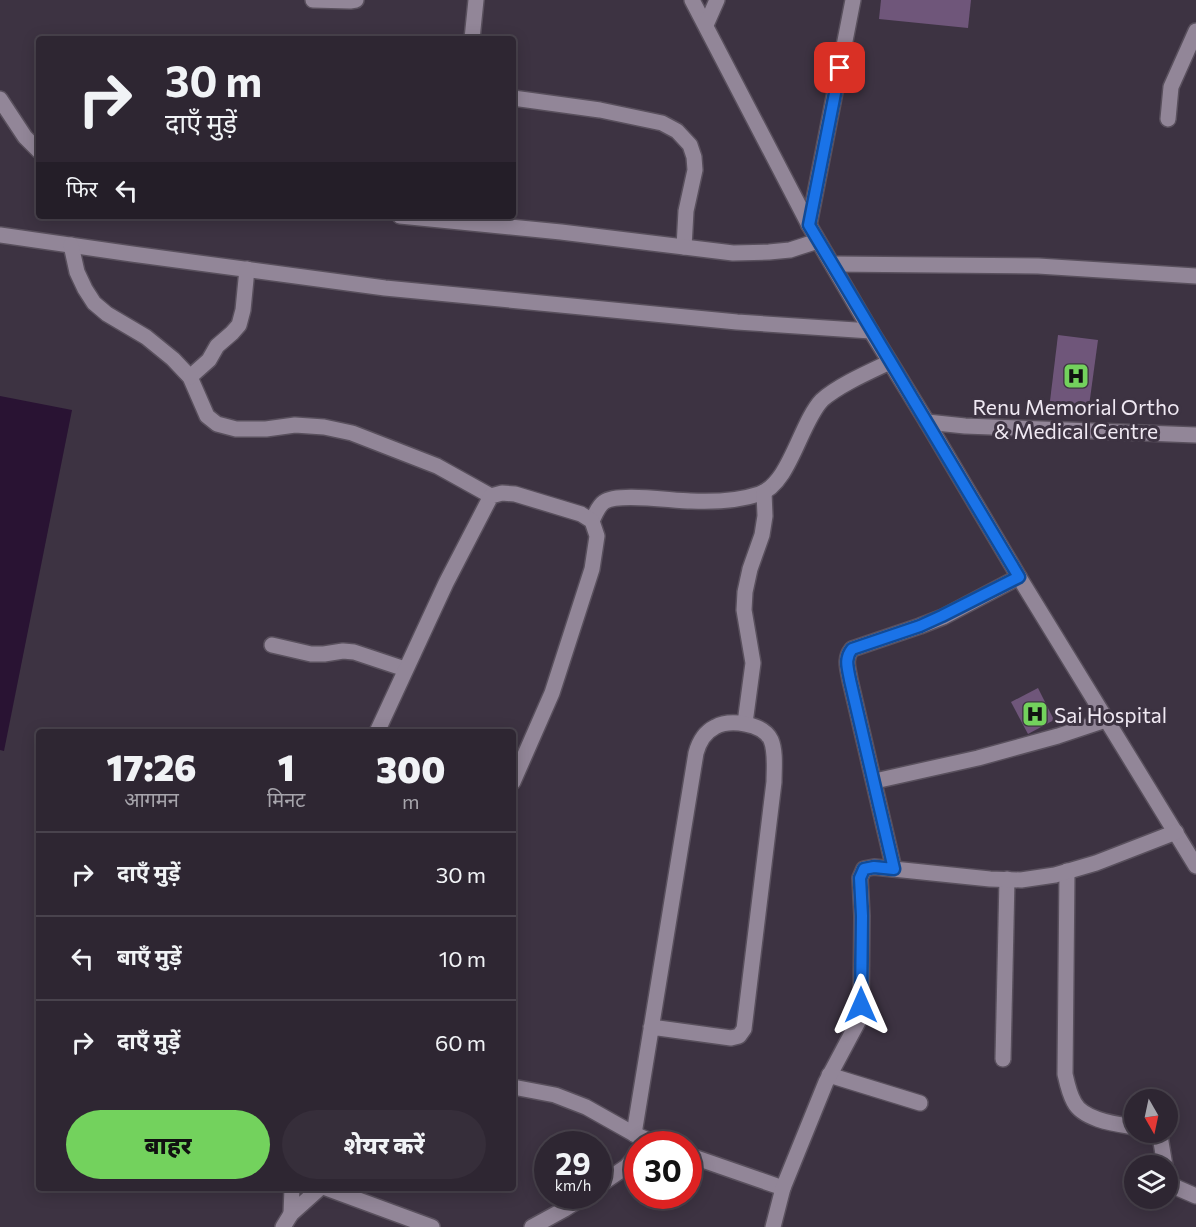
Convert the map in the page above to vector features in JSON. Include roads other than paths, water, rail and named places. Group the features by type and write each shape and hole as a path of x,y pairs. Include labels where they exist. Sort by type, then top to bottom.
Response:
{"street":[{"path":"313,0 350,2 356,0"},
{"path":"472,36 476,0"},
{"path":"692,0 818,241 1019,577 1196,866"},
{"path":"706,25 717,0"},
{"path":"809,225 853,0"},
{"path":"1168,119 1171,87 1196,31"},
{"path":"516,98 600,110 662,123 677,131 690,146 695,170 686,211 684,247"},
{"path":"0,99 25,137 36,148"},
{"path":"430,219 733,253 790,250 818,241"},
{"path":"0,235 408,290 737,322 871,331"},
{"path":"70,245 77,272 94,303 107,314 146,337 173,359 190,377 207,416 217,424 236,429 266,429 295,425 324,427 352,433 437,466 491,496 502,493 514,495 581,514 592,521 597,536 592,568 552,693 516,775"},
{"path":"832,264 1038,266 1196,276"},
{"path":"190,377 209,360 217,346 238,325 243,310 247,269"},
{"path":"592,521 604,502 618,497 689,502 748,498 764,492 776,482 820,402 832,392 890,362"},
{"path":"927,422 965,426 1196,435"},
{"path":"745,723 753,663 744,610 745,592 762,535 765,516 764,492"},
{"path":"378,729 446,583 491,496"},
{"path":"894,869 850,680 847,655 852,649 920,626 1019,577"},
{"path":"272,645 310,654 354,652 405,669"},
{"path":"875,781 978,758 1106,720"},
{"path":"646,1131 651,1027 696,753 699,742 716,726 745,723 762,730 770,738 774,754 774,782 744,1029 739,1036 731,1038 651,1027"},
{"path":"773,1227 783,1188 829,1075 859,1020 861,994 860,878 864,869 874,867 990,879 1032,878 1054,875 1096,863 1176,832"},
{"path":"1067,871 1065,1074 1074,1104 1085,1114 1109,1123 1124,1125"},
{"path":"1003,1059 1007,879"},
{"path":"829,1075 920,1102"},
{"path":"516,1088 573,1101 628,1131"},
{"path":"702,1160 783,1188"},
{"path":"1178,1189 1196,1196"},
{"path":"287,1220 292,1191"},
{"path":"287,1220 317,1191"},
{"path":"334,1191 432,1227"},
{"path":"532,1227 565,1209"}],"place":[{"name":"Renu Memorial Ortho & Medical Centre","path":"1076,376"},
{"name":"Sai Hospital","path":"1035,714"}]}
